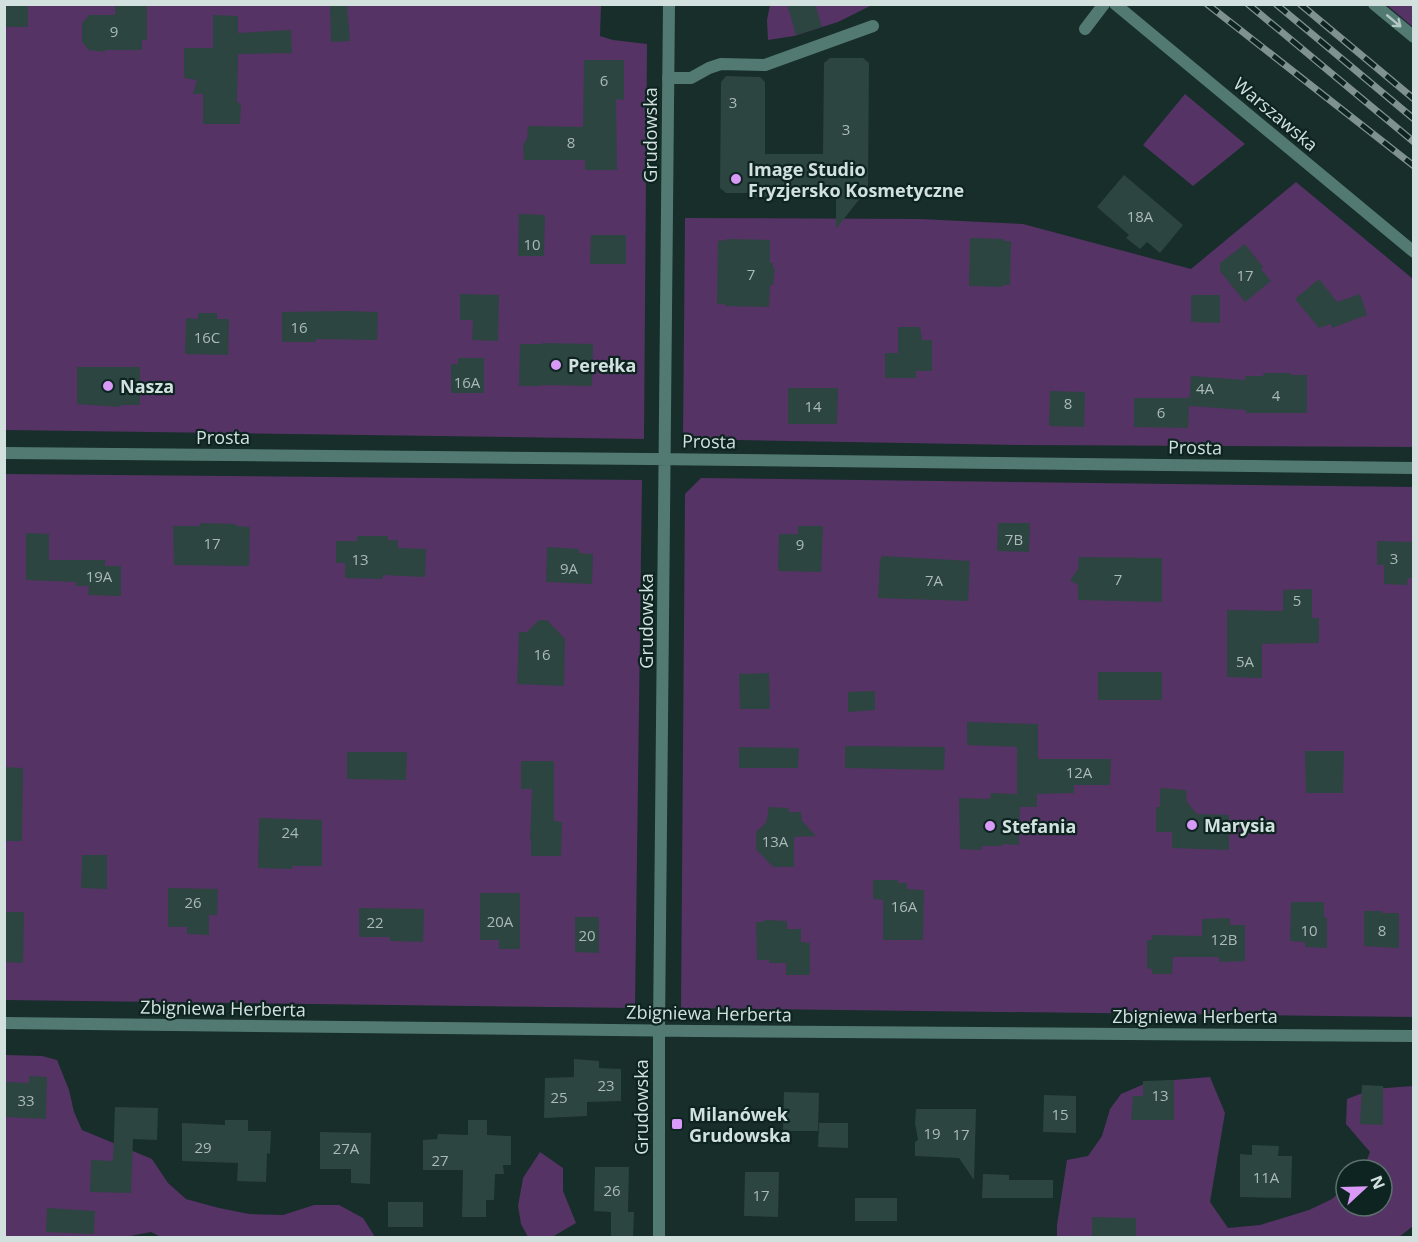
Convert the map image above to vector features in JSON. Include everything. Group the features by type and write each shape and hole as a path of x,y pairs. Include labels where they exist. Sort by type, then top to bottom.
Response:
{"street":[{"name":"Grudowska","path":"659,1238 669,4"},
{"path":"1084,29 1104,4"},
{"name":"Warszawska","path":"1115,4 1413,252"},
{"path":"1374,4 1413,37"},
{"path":"668,78 690,78 721,64 765,65 873,26"},
{"name":"Prosta","path":"4,453 1413,468"},
{"name":"Zbigniewa Herberta","path":"4,1023 1413,1036"}],"shaded area":[{"path":"5,5 601,5 600,36 647,44 644,439 5,430"},
{"path":"770,5 872,5 838,22 794,36 768,40 767,20"},
{"path":"1387,5 1413,5 1413,27"},
{"path":"1185,94 1245,144 1193,186 1143,145"},
{"path":"1296,182 1413,279 1413,447 1020,445 683,439 685,218 920,219 1023,224 1191,269"},
{"path":"5,474 642,480 635,1008 5,1000"},
{"path":"701,478 1413,487 1413,1017 681,1008 685,494"},
{"path":"5,1055 42,1056 57,1060 82,1130 152,1159 168,1183 186,1199 249,1214 283,1215 314,1205 339,1205 363,1218 375,1237 163,1238 151,1232 120,1238 5,1238"},
{"path":"1210,1077 1225,1113 1210,1202 1228,1228 1260,1225 1309,1210 1334,1197 1334,1218 1394,1218 1394,1158 1368,1158 1370,1152 1346,1124 1347,1099 1373,1089 1413,1086 1413,1226 1399,1237 1057,1238 1067,1160 1088,1156 1102,1136 1110,1109 1121,1094 1149,1082"},
{"path":"540,1152 563,1168 563,1191 576,1223 552,1237 528,1237 521,1224 518,1206 523,1178"}],"building":[{"path":"4,4 28,4 28,27 4,27"},
{"path":"115,4 147,4 147,40 142,40 142,50 105,50 105,52 89,50 82,42 82,23 89,15 115,15"},
{"path":"330,4 347,4 350,41 331,42"},
{"path":"787,4 815,4 822,27 796,35"},
{"path":"213,15 238,16 238,33 291,30 292,53 238,54 237,103 241,103 240,124 203,124 203,94 193,94 197,80 184,78 184,48 213,48"},
{"path":"830,58 863,58 869,63 868,188 836,229 836,198 812,198 808,193 775,193 771,198 757,198 753,193 726,193 720,188 721,82 726,76 760,77 765,82 765,154 823,154 824,63"},
{"path":"584,60 624,60 624,100 616,99 617,170 585,170 585,160 524,160 523,145 527,139 528,126 583,127"},
{"path":"1124,175 1183,225 1160,253 1147,242 1140,249 1126,238 1129,235 1097,207"},
{"path":"519,214 545,215 544,256 518,256"},
{"path":"591,235 626,235 626,264 590,264"},
{"path":"970,238 1011,241 1010,285 1003,285 1003,287 969,286"},
{"path":"727,239 770,240 770,263 773,263 773,268 775,268 773,285 770,285 769,307 717,304 718,241"},
{"path":"1245,244 1271,281 1245,302 1220,271 1220,263"},
{"path":"1319,279 1337,302 1360,294 1367,315 1332,328 1331,324 1319,328 1295,299"},
{"path":"460,294 499,295 498,341 472,340 473,320 460,320"},
{"path":"1191,295 1220,295 1220,323 1191,322"},
{"path":"282,312 378,312 377,340 316,339 316,342 282,342"},
{"path":"198,313 217,313 217,319 229,319 228,355 185,354 186,318 198,319"},
{"path":"898,327 920,327 922,340 932,340 932,371 916,371 916,378 885,378 885,353 898,353"},
{"name":"Perełka","path":"520,344 593,344 592,386 519,386"},
{"path":"458,358 484,358 484,393 451,393 451,364 458,364"},
{"name":"Nasza","path":"77,367 140,367 140,405 121,405 120,407 77,404"},
{"path":"1264,373 1307,375 1307,413 1246,413 1246,410 1189,406 1188,428 1134,427 1134,398 1190,398 1191,376 1246,380 1245,376 1263,376"},
{"path":"788,388 838,388 837,424 788,424"},
{"path":"1050,391 1085,392 1084,427 1049,426"},
{"path":"200,523 236,524 236,526 250,527 249,566 174,565 173,526 200,526"},
{"path":"998,523 1030,523 1029,552 997,551"},
{"path":"798,526 823,526 821,572 778,571 779,534 798,534"},
{"path":"26,533 49,534 49,560 105,560 105,566 121,566 121,596 88,595 89,586 76,586 76,582 26,580"},
{"path":"357,536 388,536 388,540 398,540 398,548 426,549 425,577 383,575 383,579 345,578 345,563 336,563 336,541 357,541"},
{"path":"1377,541 1413,542 1413,578 1408,578 1407,585 1384,584 1384,565 1377,565"},
{"path":"547,547 579,549 579,553 593,554 592,584 546,582"},
{"path":"882,556 970,561 968,601 878,598"},
{"path":"1079,557 1162,558 1162,602 1078,600 1078,585 1070,580 1078,569"},
{"path":"1312,589 1312,618 1319,618 1319,643 1262,644 1262,678 1227,677 1227,610 1283,611 1283,590"},
{"path":"539,620 547,620 565,639 564,686 517,684 519,632 527,632"},
{"path":"1098,672 1162,672 1162,700 1098,700"},
{"path":"769,673 770,709 740,709 739,674"},
{"path":"875,691 875,710 848,712 848,692"},
{"path":"967,722 1038,724 1038,759 1111,759 1110,785 1074,785 1074,793 1037,794 1037,807 1020,807 1019,845 982,846 981,850 960,849 959,798 990,799 991,793 1017,794 1017,747 967,745"},
{"path":"845,746 945,747 944,770 845,768"},
{"path":"739,747 799,748 798,768 739,768"},
{"path":"1305,751 1344,751 1343,793 1306,793"},
{"path":"347,752 407,752 406,780 347,779"},
{"path":"521,761 554,761 554,821 562,822 561,856 531,856 532,789 521,789"},
{"path":"4,767 23,768 22,841 4,841"},
{"name":"Marysia","path":"1160,788 1186,790 1187,802 1197,814 1229,815 1229,850 1172,848 1172,832 1156,832 1156,807 1160,807"},
{"path":"769,807 788,808 789,812 801,812 802,821 816,836 794,837 794,867 773,867 756,849 756,832 766,823"},
{"path":"259,818 322,820 322,866 292,866 292,869 258,868"},
{"path":"82,855 107,855 107,889 81,888"},
{"path":"873,880 898,880 898,883 907,883 907,889 924,890 923,940 883,940 883,900 873,899"},
{"path":"168,888 218,889 217,915 209,915 209,935 187,934 187,927 168,927"},
{"path":"480,893 520,893 520,949 499,949 499,940 480,940"},
{"path":"1291,902 1324,902 1324,917 1327,918 1327,948 1305,947 1305,942 1290,941"},
{"path":"359,908 424,909 423,942 390,941 390,937 359,937"},
{"path":"1364,911 1399,913 1399,948 1364,946"},
{"path":"4,912 24,912 23,963 4,962"},
{"path":"575,917 599,917 599,953 575,952"},
{"path":"1230,918 1230,925 1245,925 1245,961 1219,962 1219,957 1173,957 1172,974 1152,974 1152,969 1147,968 1147,940 1152,940 1152,935 1202,936 1202,919"},
{"path":"764,920 787,921 787,929 801,929 801,942 810,943 810,975 786,975 786,963 757,960 756,922 764,922"},
{"path":"574,1059 599,1061 599,1068 621,1069 621,1101 587,1102 587,1116 544,1118 545,1078 574,1077"},
{"path":"29,1076 47,1077 46,1119 5,1117 6,1082 29,1083"},
{"path":"1174,1080 1174,1120 1131,1120 1133,1096 1143,1096 1143,1081"},
{"path":"1362,1085 1383,1086 1383,1125 1360,1124"},
{"path":"784,1092 819,1093 818,1131 783,1131"},
{"path":"1044,1095 1076,1096 1076,1133 1043,1132"},
{"path":"115,1107 158,1108 157,1140 133,1139 131,1193 90,1192 91,1160 113,1161"},
{"path":"916,1109 976,1109 974,1180 959,1158 915,1156 915,1142 918,1140 915,1123"},
{"path":"225,1120 248,1120 248,1131 271,1131 270,1154 267,1153 266,1182 237,1181 238,1163 182,1161 182,1123 225,1125"},
{"path":"468,1120 487,1120 487,1135 511,1136 511,1165 503,1165 504,1174 495,1174 494,1200 486,1200 486,1217 462,1217 463,1170 423,1170 423,1140 437,1139 438,1134 468,1135"},
{"path":"819,1123 848,1123 848,1148 818,1147"},
{"path":"320,1132 371,1133 370,1184 351,1183 351,1169 320,1169"},
{"path":"1252,1145 1279,1146 1278,1156 1292,1156 1291,1198 1240,1197 1240,1154 1252,1155"},
{"path":"595,1167 629,1167 628,1212 634,1212 633,1238 611,1238 611,1212 594,1211"},
{"path":"745,1172 779,1172 778,1217 744,1216"},
{"path":"983,1174 1009,1175 1009,1180 1053,1180 1053,1198 982,1198"},
{"path":"855,1198 897,1198 897,1221 855,1221"},
{"path":"388,1202 423,1202 423,1227 388,1227"},
{"path":"47,1208 95,1211 94,1234 46,1232"},
{"path":"1092,1217 1136,1218 1136,1238 1092,1238"}],"railway":[{"path":"1207,4 1414,166"},
{"path":"1248,4 1414,142"},
{"path":"1276,4 1414,119"},
{"path":"1300,4 1414,99"}],"place":[{"name":"Image Studio Fryzjersko Kosmetyczne","path":"736,179"},
{"name":"Perełka","path":"556,365"},
{"name":"Nasza","path":"108,386"},
{"name":"Marysia","path":"1192,825"},
{"name":"Stefania","path":"990,826"},
{"name":"Milanówek Grudowska","path":"677,1124"}]}
